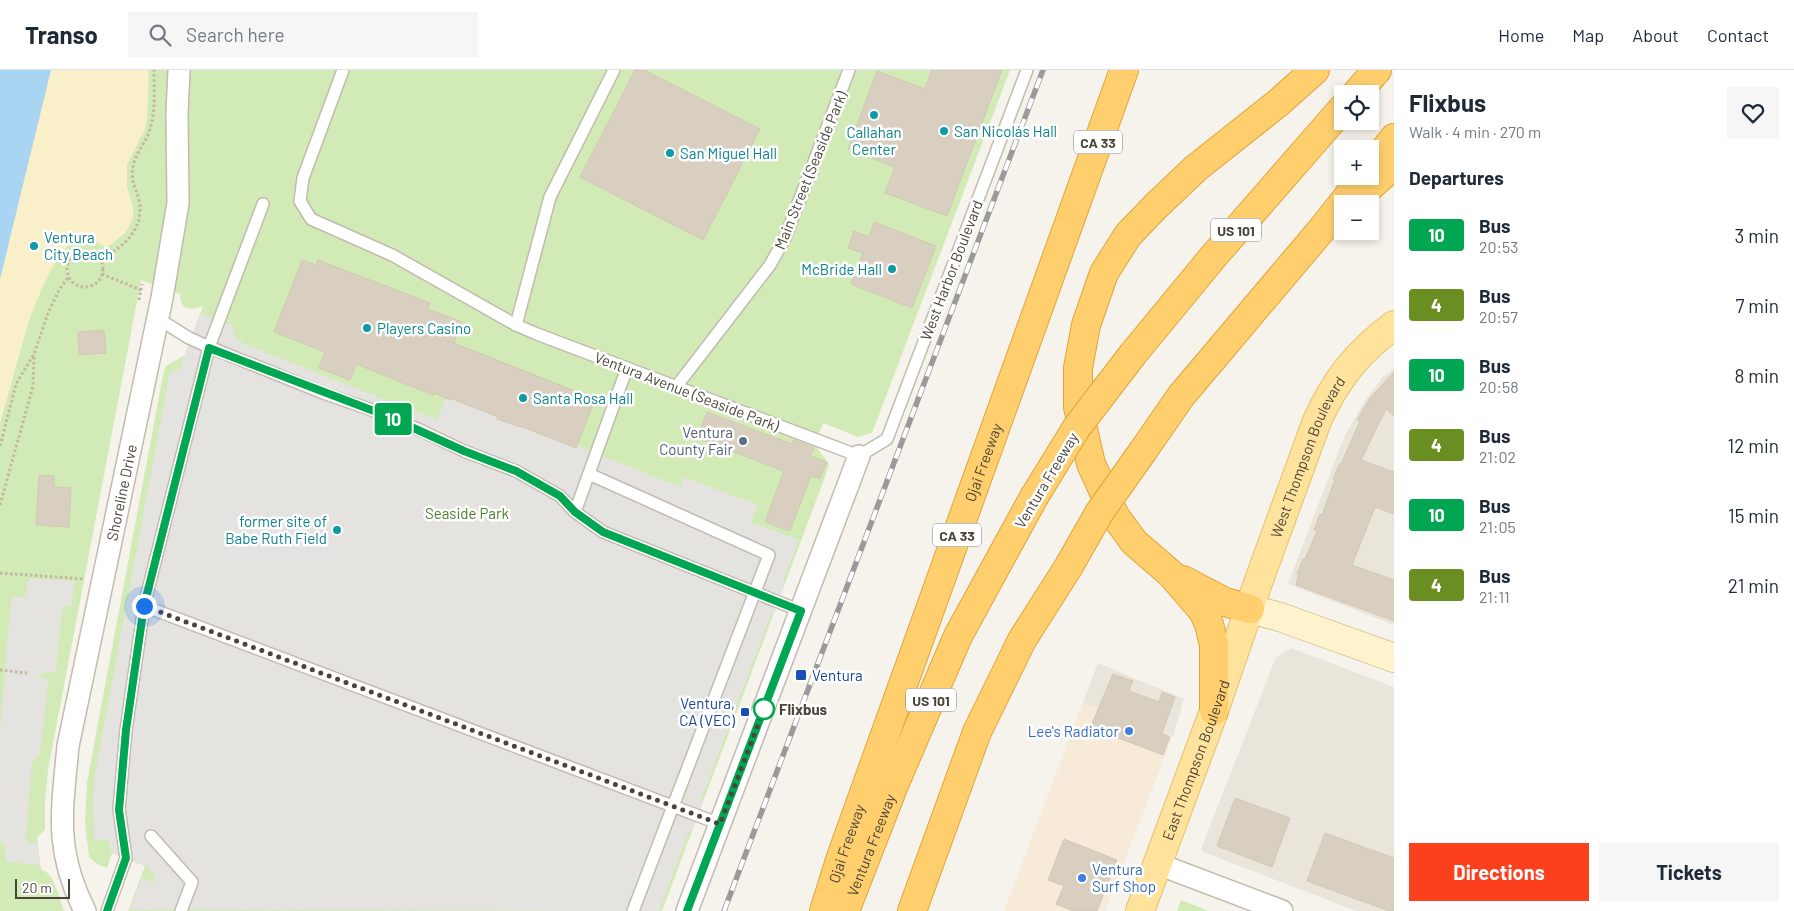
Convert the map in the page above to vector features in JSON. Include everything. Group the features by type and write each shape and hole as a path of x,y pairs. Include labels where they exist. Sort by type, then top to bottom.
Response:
{"highway":[{"name":"Ojai Freeway","path":"824,911 841,857 1124,70"},
{"path":"1214,711 1214,645 1211,628 1203,611 1171,574 1134,542 1115,516 1091,464 1078,408 1078,368 1086,324 1104,273 1128,235 1196,168 1278,104 1315,70"},
{"path":"1364,85 1376,70"},
{"name":"Ventura Freeway","path":"845,911 894,785 958,636 1034,497 1077,428 1133,354 1212,257 1334,118"},
{"path":"1379,157 1394,138"},
{"path":"1361,195 1394,165"},
{"path":"912,911 977,732 1022,640 1069,566 1099,513 1144,451 1180,396 1254,307 1333,220 1358,185"},
{"path":"1171,574 1225,602 1250,609"}],"main road":[{"name":"West Thompson Boulevard","path":"1250,609 1259,580 1328,396 1346,370 1362,352 1394,325"},
{"path":"1250,609 1280,617 1394,658"},
{"name":"East Thompson Boulevard","path":"1140,911 1250,609"}],"street":[{"name":"Shoreline Drive","path":"85,911 71,882 63,848 61,822 68,746 157,318 178,203 177,112 179,70"},
{"path":"687,911 859,456"},
{"path":"1158,864 1282,911"}],"lane":[{"name":"Ventura Avenue (Seaside Park)","path":"343,70 303,178 300,201 311,219 392,255 516,325 859,456"},
{"path":"516,325 550,197 614,70"},
{"name":"Main Street (Seaside Park)","path":"676,387 770,265 785,238 849,70"},
{"name":"West Harbor Boulevard","path":"859,456 887,440 1027,70"},
{"path":"107,911 126,858 119,810 126,730 144,606 209,348 263,204"},
{"path":"157,318 209,348 381,414 464,451 516,471 560,496 575,512 603,532 801,611"},
{"path":"575,512 627,368"},
{"path":"589,474 770,555 633,911"},
{"path":"144,606 720,824"},
{"path":"151,836 192,882 181,911"}],"path":[{"path":"100,259 125,243 133,233 139,219 139,198 132,181 132,173 134,163 152,124 154,70"},
{"path":"91,252 100,259 102,274 95,283 84,287 76,285 69,276 68,263 75,254 91,252"},
{"path":"102,274 141,290"},
{"path":"0,446 16,384 34,354 48,313 59,290 69,276"},
{"path":"138,308 143,282"},
{"path":"0,505 33,386 34,354"},
{"path":"0,573 84,579 86,574"},
{"path":"0,670 27,673"}],"shaded area":[{"path":"200,314 233,325 235,336 244,344 437,420 446,398 450,398 498,417 497,419 520,426 576,449 578,446 680,487 684,477 758,505 751,522 799,540 783,582 785,583 773,616 771,615 701,800 703,802 692,832 689,831 659,911 129,910 142,878 153,883 156,879 148,866 112,853 108,840 94,840 93,796 95,774 170,371 179,370"},
{"path":"1394,368 1394,625 1288,584 1344,437 1366,399 1382,378"},
{"path":"31,578 75,581 71,607 64,606 62,609 56,669 53,673 44,672 40,675 48,680 40,754 32,762 26,838 28,842 37,844 40,865 8,862 5,858 5,844 0,841 0,731 11,599 26,595 28,581"},
{"path":"1291,648 1394,687 1394,911 1356,911 1203,852 1201,849 1276,657"},
{"path":"1098,663 1184,699 1173,736 1083,702"},
{"path":"1083,702 1173,736 1105,911 1004,911"}],"green space":[{"name":"Seaside Park","path":"75,70 1010,70 872,433 858,437 823,423 815,445 829,464 825,477 662,911 128,911 145,866 112,853 107,868 97,864 89,857 85,823 87,782 163,375 166,366 185,355 203,306 190,309 184,307 180,294 141,280 48,770 45,830 37,837 41,870 46,872 53,880 64,911 0,911 0,423 25,334"},
{"path":"1181,900 1209,911 1177,911"}],"sand":[{"name":"Ventura City Beach","path":"14,70 149,70 145,129 127,165 127,187 133,207 133,217 128,229 106,248 97,242 83,240 68,246 60,256 49,274 33,310 0,423 0,129"}],"water":[{"path":"0,70 51,70 0,279"}],"building":[{"name":"San Miguel Hall","path":"635,70 644,70 760,129 703,240 580,177"},
{"name":"San Nicolás Hall","path":"932,70 1002,70 947,216 885,193 895,167 848,149 877,71 925,89"},
{"name":"McBride Hall","path":"874,222 936,246 912,308 851,284 863,253 848,248 854,231 869,237"},
{"name":"Players Casino","path":"302,260 316,265 318,260 430,303 428,309 462,322 454,343 595,399 576,448 497,419 498,417 450,398 450,400 434,393 433,395 356,364 350,380 319,368 325,352 274,332"},
{"path":"104,330 106,353 79,355 78,332"},
{"path":"1394,372 1394,416 1386,409 1361,460 1394,472 1394,514 1375,507 1352,565 1394,580 1394,621 1296,585 1299,574 1297,574 1317,531 1314,530 1320,514 1322,515 1335,479 1333,479 1360,421 1357,420 1370,398"},
{"path":"707,412 792,444 794,440 814,448 810,456 827,462 820,479 811,476 790,531 765,522 784,471 697,438"},
{"path":"39,475 54,476 54,487 71,488 69,527 36,525"},
{"path":"1113,674 1133,681 1129,691 1159,702 1162,692 1175,697 1162,733 1170,737 1163,755 1091,726"},
{"path":"1235,798 1290,818 1272,867 1217,846"},
{"path":"1325,833 1394,858 1394,911 1389,911 1307,881"},
{"path":"1064,839 1117,860 1097,911 1073,911 1056,904 1064,886 1048,880"}],"railway":[{"path":"724,911 1043,70"}],"bus line":[{"name":"10","path":"107,911 126,858 119,810 126,730 144,606 209,348 387,416 464,451 516,471 560,496 575,512 603,532 801,611 687,911"}],"place":[{"name":"Callahan Center","path":"874,115"},
{"name":"San Nicolás Hall","path":"944,131"},
{"name":"San Miguel Hall","path":"670,153"},
{"name":"Ventura City Beach","path":"34,246"},
{"name":"McBride Hall","path":"892,269"},
{"name":"Players Casino","path":"367,328"},
{"name":"Santa Rosa Hall","path":"523,398"},
{"name":"Ventura County Fair","path":"743,441"},
{"name":"former site of Babe Ruth Field","path":"337,530"},
{"name":"Ventura","path":"801,675"},
{"name":"Flixbus","path":"764,709"},
{"name":"Ventura, CA (VEC)","path":"745,712"},
{"name":"Lee's Radiator","path":"1129,731"},
{"name":"Ventura Surf Shop","path":"1082,878"}],"route":[{"path":"144,606 720,824 764,709"}]}
